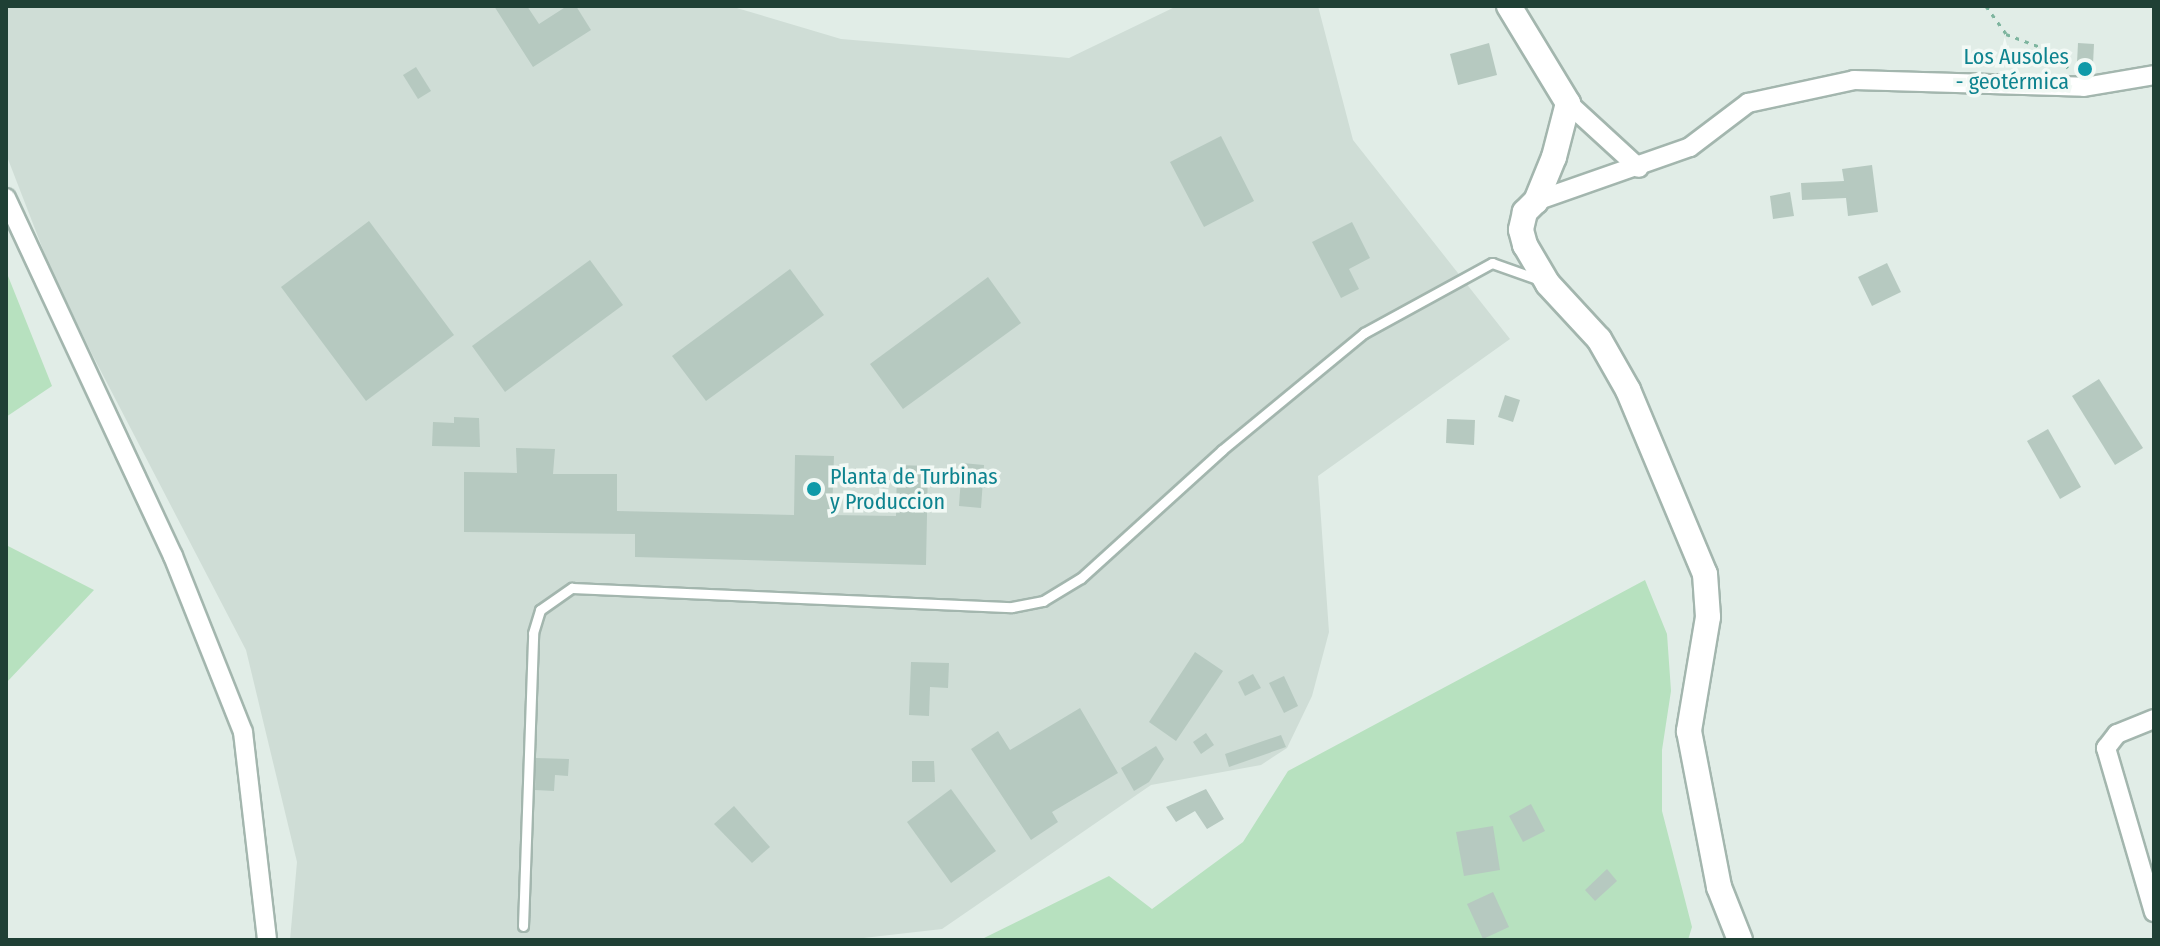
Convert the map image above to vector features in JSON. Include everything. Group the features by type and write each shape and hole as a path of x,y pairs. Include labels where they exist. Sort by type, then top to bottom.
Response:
{"street":[{"path":"1509,6 1568,103 1639,168"},
{"path":"1536,201 1639,168 1690,147 1748,103 1854,80 2084,87 2154,75"},
{"path":"1568,103 1536,201 1525,212 1521,230 1548,284 1599,339 1628,390 1705,574 1708,617 1689,731 1719,887 1740,940"},
{"path":"6,198 173,556 243,732 267,940"},
{"path":"2153,905 2106,748 2117,734 2154,719"}],"lane":[{"path":"523,926 533,633 540,610 572,588 1012,607 1043,601 1081,578 1222,450 1373,327 1492,263 1516,267 1548,284"}],"path":[{"path":"1986,6 2006,34 2054,52 2067,68 2085,68 2084,87"}],"shaded area":[{"path":"6,6 730,6 841,39 1069,58 1177,6 1318,6 1353,140 1510,339 1318,476 1329,632 1312,696 1287,748 1261,765 1151,785 942,929 846,940 290,940 297,862 246,650 93,356 49,265 6,154"}],"green space":[{"path":"6,271 52,386 6,417"},
{"path":"6,545 94,590 6,683"},
{"path":"1645,580 1667,634 1671,691 1662,750 1662,811 1692,927 1688,940 980,940 1109,876 1152,909 1243,842 1288,771"}],"building":[{"path":"494,6 527,6 539,24 567,6 576,6 591,30 533,67"},
{"path":"1489,43 1497,75 1458,85 1450,54"},
{"path":"2078,43 2094,44 2093,64 2077,63"},
{"path":"416,67 431,91 418,99 403,75"},
{"path":"1221,136 1254,201 1204,227 1170,162"},
{"path":"1872,165 1878,212 1848,216 1846,198 1802,200 1801,183 1844,181 1842,169"},
{"path":"1790,192 1794,216 1773,219 1770,196"},
{"path":"369,221 454,335 366,401 281,287"},
{"path":"1352,222 1370,258 1349,269 1359,289 1341,298 1312,242"},
{"path":"590,260 623,305 505,392 472,346"},
{"path":"1887,263 1901,292 1872,306 1858,277"},
{"path":"790,269 824,315 706,401 672,356"},
{"path":"988,277 1021,323 903,409 870,364"},
{"path":"2099,379 2143,448 2115,465 2072,396"},
{"path":"1505,395 1520,400 1513,422 1498,417"},
{"path":"454,417 479,418 480,447 432,446 433,422 454,423"},
{"path":"1447,419 1475,420 1474,445 1446,443"},
{"path":"2048,429 2081,487 2060,499 2027,441"},
{"name":"Planta de Turbinas y Produccion","path":"516,448 555,449 553,474 617,474 617,511 794,515 795,455 834,456 832,515 896,516 897,465 928,466 926,565 635,557 635,534 464,532 464,472 517,473"},
{"path":"962,463 984,465 981,508 959,506"},
{"path":"1195,652 1223,671 1176,741 1149,722"},
{"path":"911,662 949,663 948,688 930,687 929,716 909,715"},
{"path":"1253,674 1261,688 1245,696 1238,682"},
{"path":"1284,676 1298,706 1284,713 1269,683"},
{"path":"1080,708 1118,773 1052,812 1058,822 1031,840 971,749 998,731 1010,750"},
{"path":"1206,733 1214,745 1201,754 1193,742"},
{"path":"1281,735 1286,747 1229,767 1225,754"},
{"path":"1156,746 1164,759 1149,782 1134,791 1121,768"},
{"path":"536,758 569,759 568,776 555,775 554,791 535,790"},
{"path":"912,761 934,761 935,782 912,782"},
{"path":"951,789 996,851 951,883 907,822"},
{"path":"1206,789 1224,819 1207,829 1195,811 1176,822 1166,807"},
{"path":"1531,804 1545,831 1523,842 1509,816"},
{"path":"734,806 770,847 752,863 714,824"},
{"path":"1493,826 1500,870 1464,876 1456,832"},
{"path":"1607,869 1617,881 1595,901 1585,890"},
{"path":"1493,892 1509,927 1483,939 1467,904"}],"place":[{"name":"Los Ausoles - geotérmica","path":"2085,69"},
{"name":"Planta de Turbinas y Produccion","path":"814,489"}]}
